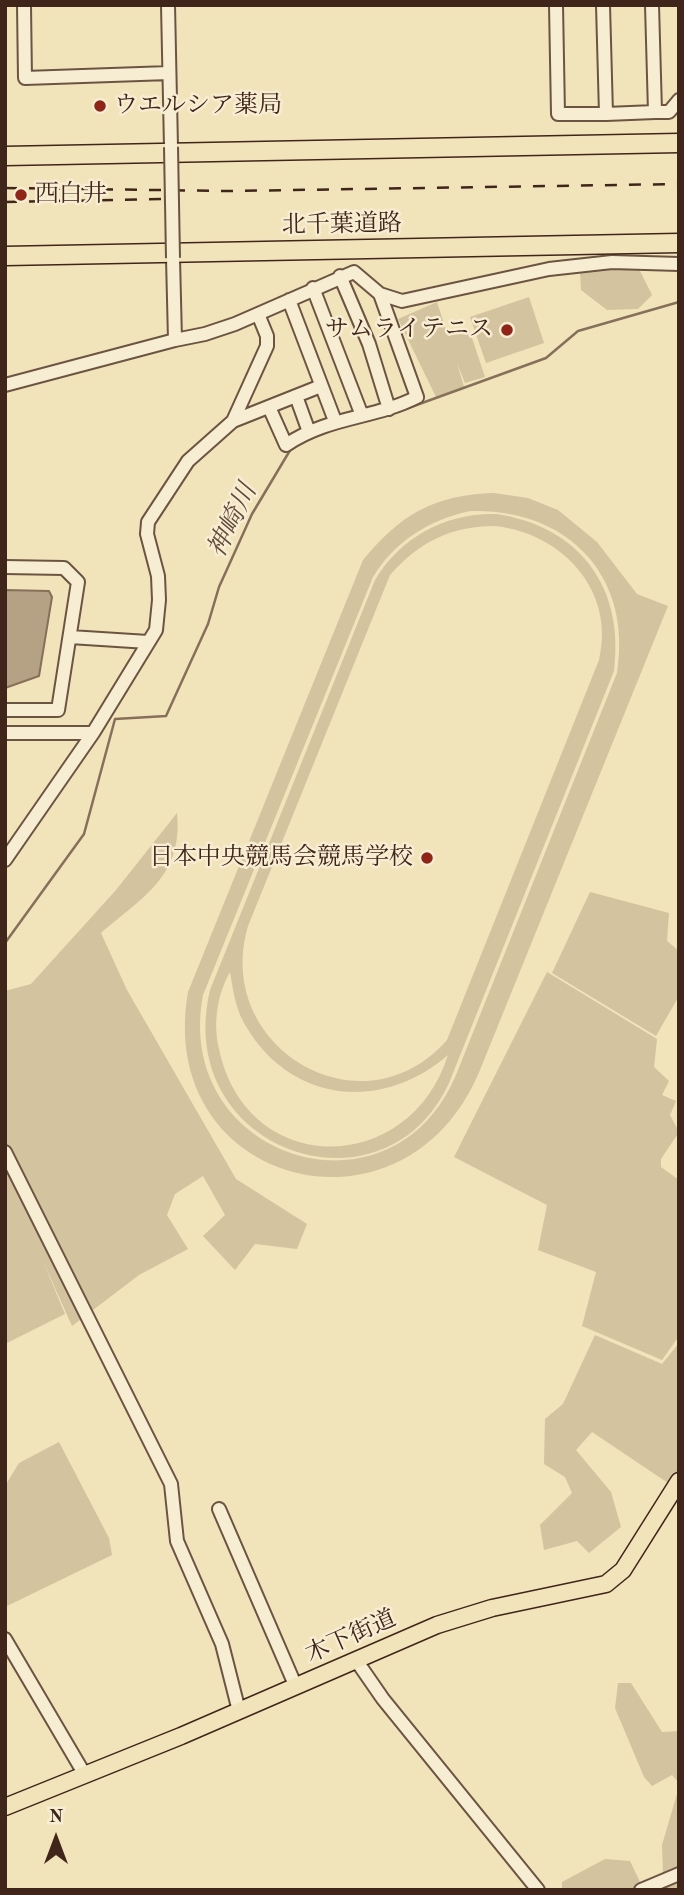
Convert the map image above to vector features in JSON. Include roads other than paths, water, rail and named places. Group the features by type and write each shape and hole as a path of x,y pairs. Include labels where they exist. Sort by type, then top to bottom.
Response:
{"highway":[{"path":"5,156 679,143"},
{"name":"北千葉道路","path":"5,256 679,243"}],"main road":[{"name":"木下街道","path":"5,1807 296,1687 413,1634 471,1613 606,1584 632,1557 679,1481"}],"street":[{"path":"24,5 25,78 169,73"},
{"path":"168,5 175,340"},
{"path":"556,5 558,114 669,112 679,100"},
{"path":"604,5 606,114"},
{"path":"652,5 655,112"},
{"path":"5,385 115,353 205,334 354,272 380,294 402,301 549,269 612,262 679,264"},
{"path":"340,276 369,344 389,409"},
{"path":"313,288 361,413"},
{"path":"269,407 286,445 335,421 361,413 389,409 417,397 380,294"},
{"path":"289,300 335,421"},
{"path":"233,421 267,346 267,336 258,314"},
{"path":"5,860 93,733 156,630 158,576 147,534 148,522 188,461 233,421 321,386"},
{"path":"296,396 309,432"},
{"path":"5,567 64,568 78,582 58,710 5,710"},
{"path":"70,637 148,642"},
{"path":"5,733 93,733"},
{"path":"5,1153 170,1484 177,1541 222,1644 239,1711"},
{"path":"219,1509 296,1687"},
{"path":"5,1639 85,1775"},
{"path":"356,1660 383,1699 538,1890"},
{"path":"641,1890 679,1874"}],"waterway":[{"name":"神崎川","path":"400,411 546,358 578,331 679,302"},
{"name":"神崎川","path":"5,943 84,834 115,719 166,716 208,624 219,587 252,514 292,447"}],"railway":[{"path":"5,188 230,191 679,184"},
{"path":"5,202 164,199"}],"place":[{"name":"ウエルシア薬局","path":"100,106"},
{"name":"西白井","path":"21,195"},
{"name":"サムライテニス","path":"507,330"},
{"name":"日本中央競馬会競馬学校","path":"427,858"}]}
